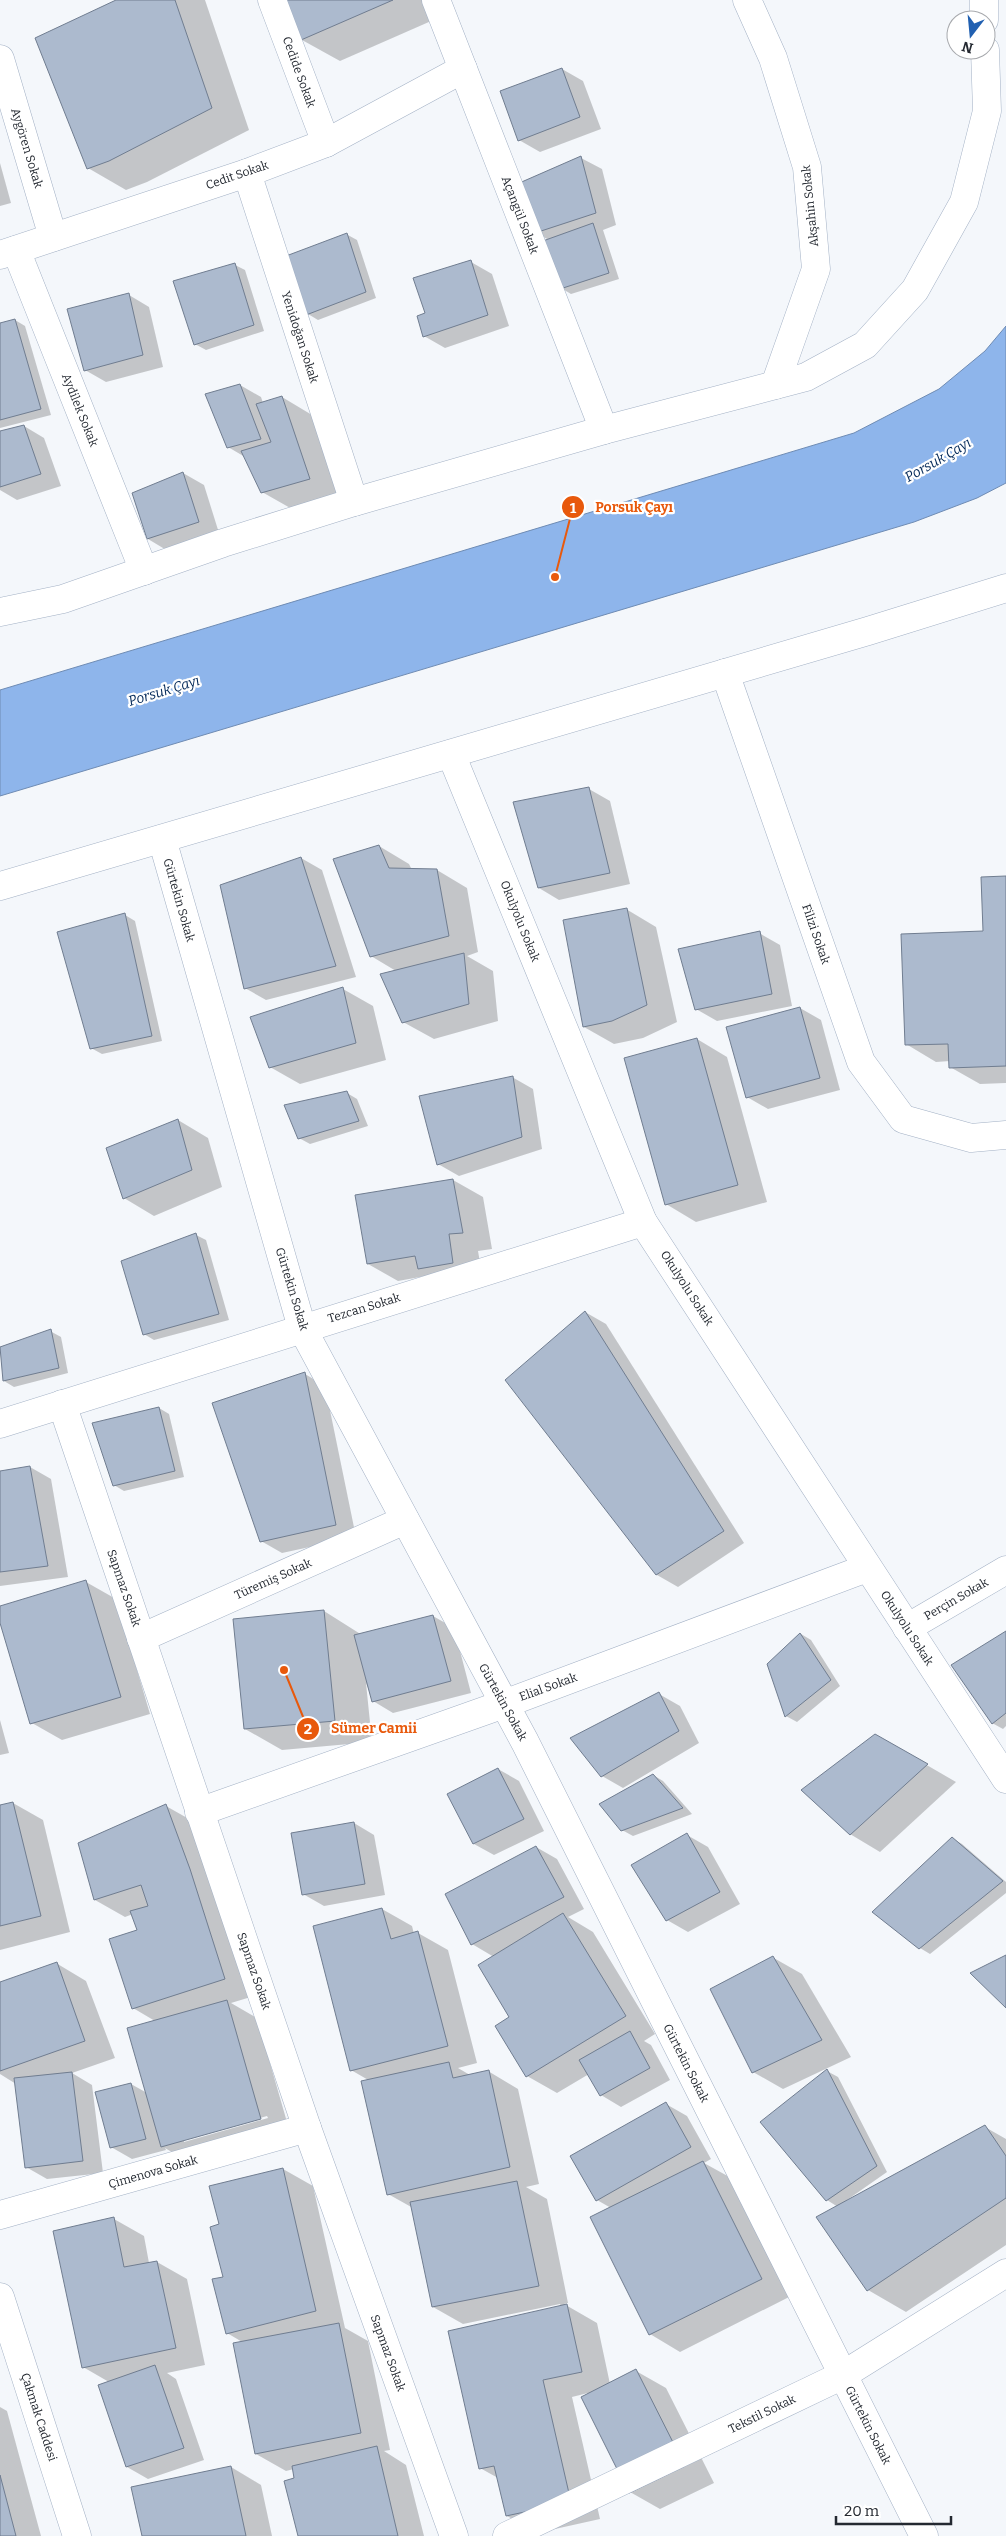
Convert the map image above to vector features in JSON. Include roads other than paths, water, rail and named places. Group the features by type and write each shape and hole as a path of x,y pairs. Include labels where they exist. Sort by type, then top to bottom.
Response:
{"street":[{"name":"Cedide Sokak","path":"272,0 326,143"},
{"name":"Açangül Sokak","path":"436,0 604,430"},
{"name":"Akşahin Sokak","path":"747,0 773,58 807,167 816,269 774,385"},
{"name":"Aygören Sokak","path":"0,59 54,237"},
{"path":"0,612 63,599 354,502 604,430 806,377 865,345 915,290 964,202 986,111 985,60"},
{"name":"Cedit Sokak","path":"8,252 247,173 326,143 463,69"},
{"name":"Yenidoğan Sokak","path":"247,173 354,502"},
{"name":"Aydilek Sokak","path":"8,252 144,571"},
{"path":"0,886 725,673 1006,588"},
{"name":"Filizi Sokak","path":"725,673 861,1062 904,1119 971,1138 1006,1135"},
{"name":"Okulyolu Sokak","path":"451,754 643,1222 1006,1779"},
{"name":"Gürtekin Sokak","path":"162,839 302,1328 504,1704 924,2536"},
{"name":"Tezcan Sokak","path":"0,1424 643,1222"},
{"name":"Sapmaz Sokak","path":"62,1404 307,2128 454,2536"},
{"name":"Türemiş Sokak","path":"141,1638 405,1520"},
{"name":"Elial Sokak","path":"199,1812 504,1704 867,1568"},
{"name":"Perçin Sokak","path":"906,1628 1006,1570"},
{"name":"Çimenova Sokak","path":"0,2215 307,2128"},
{"name":"Tekstil Sokak","path":"508,2536 843,2375 1006,2273"},
{"name":"Çakmak Caddesi","path":"0,2297 77,2536"}],"water":[{"name":"Porsuk Çayı","path":"1006,326 1006,483 977,498 914,522 0,796 0,690 854,433 939,389 985,351"}],"place":[{"name":"Porsuk Çayı","path":"555,577"},
{"name":"Sümer Camii","path":"284,1670"}]}
